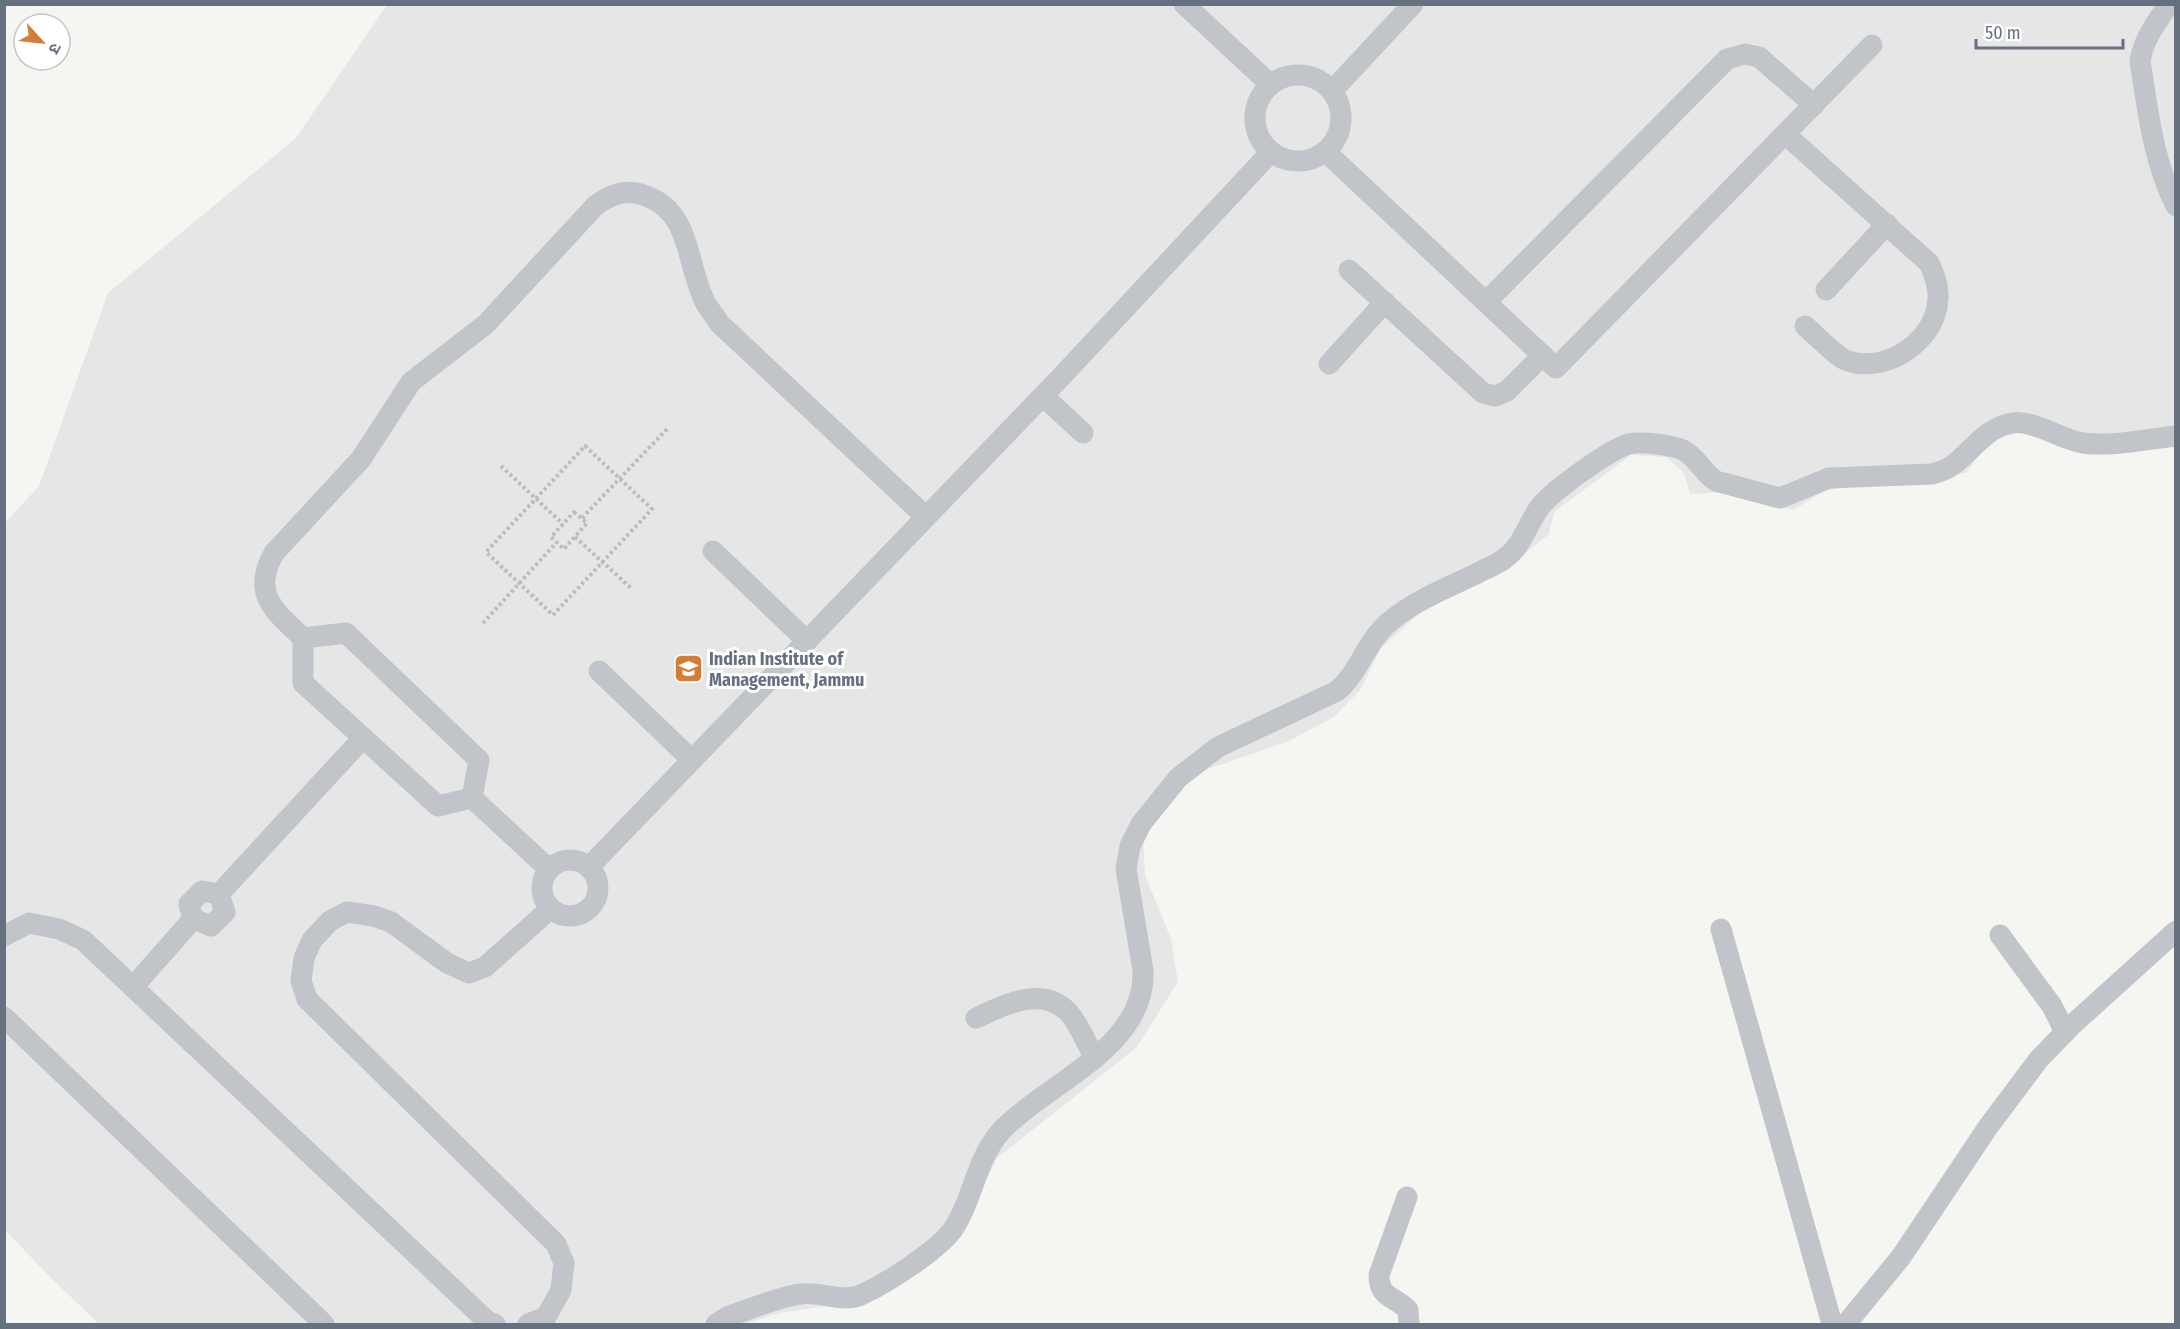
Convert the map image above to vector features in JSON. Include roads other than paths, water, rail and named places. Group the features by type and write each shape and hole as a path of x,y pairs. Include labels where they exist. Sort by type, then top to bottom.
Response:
{"street":[{"path":"1184,4 1271,85"},
{"path":"1332,91 1413,4"},
{"path":"2169,4 2148,34 2140,61 2156,156 2164,184 2175,206"},
{"path":"1326,152 1556,368 1872,45"},
{"path":"1486,302 1727,59 1744,54 1760,57 1814,105"},
{"path":"1291,75 1303,75 1314,78 1332,91 1341,111 1341,122 1339,134 1326,152 1306,161 1294,162 1271,152 1259,136 1256,114 1258,103 1271,85 1291,75"},
{"path":"1785,134 1929,263 1936,277 1938,299 1933,322 1918,342 1899,356 1862,364 1846,360 1805,326"},
{"path":"589,867 1043,396 1271,152"},
{"path":"472,798 438,806 303,683 303,638 281,618 266,597 264,582 267,565 274,553 361,459 411,382 486,324 595,206 610,195 639,193 666,205 680,226 706,304 719,323 926,517"},
{"path":"1826,290 1887,225"},
{"path":"1349,270 1484,393 1495,396 1507,391 1542,355"},
{"path":"1329,364 1384,302"},
{"path":"1043,396 1083,433"},
{"path":"716,1324 727,1317 802,1293 854,1298 898,1274 954,1228 983,1160 1002,1131 1105,1050 1129,1021 1139,1002 1144,985 1126,869 1130,846 1141,824 1178,778 1218,747 1336,691 1345,684 1376,634 1389,622 1415,603 1504,560 1524,537 1538,508 1559,487 1621,447 1638,443 1674,447 1691,455 1709,477 1716,481 1780,498 1829,478 1932,474 1945,470 1953,466 1982,437 2001,426 2016,422 2084,443 2097,444 2175,436"},
{"path":"713,551 807,641"},
{"path":"303,638 346,633 480,760 472,798"},
{"path":"599,671 692,760"},
{"path":"133,987 193,920 211,926 225,912 219,894 363,738"},
{"path":"472,798 549,869"},
{"path":"569,859 580,861 589,867 596,876 598,887 597,898 591,908 571,917 560,915 550,909 541,889 543,878 549,869 558,862 569,859"},
{"path":"528,1324 546,1317 561,1290 564,1263 556,1244 307,999 301,981 304,958 312,940 330,921 347,912 374,916 391,922 447,963 469,973 485,967 550,909"},
{"path":"4,936 29,923 59,929 83,940 487,1321 495,1324"},
{"path":"1721,929 1832,1324"},
{"path":"1846,1324 1901,1257 2016,1087 2039,1059 2065,1032 2175,931"},
{"path":"2000,935 2052,1006 2065,1032"},
{"path":"976,1018 1013,1001 1037,999 1056,1004 1069,1013 1095,1058"},
{"path":"4,1017 324,1324"},
{"path":"1407,1197 1379,1275 1379,1285 1383,1293 1404,1305 1408,1310 1409,1324"}],"place":[{"name":"Indian Institute of Management, Jammu","path":"688,669"}]}
